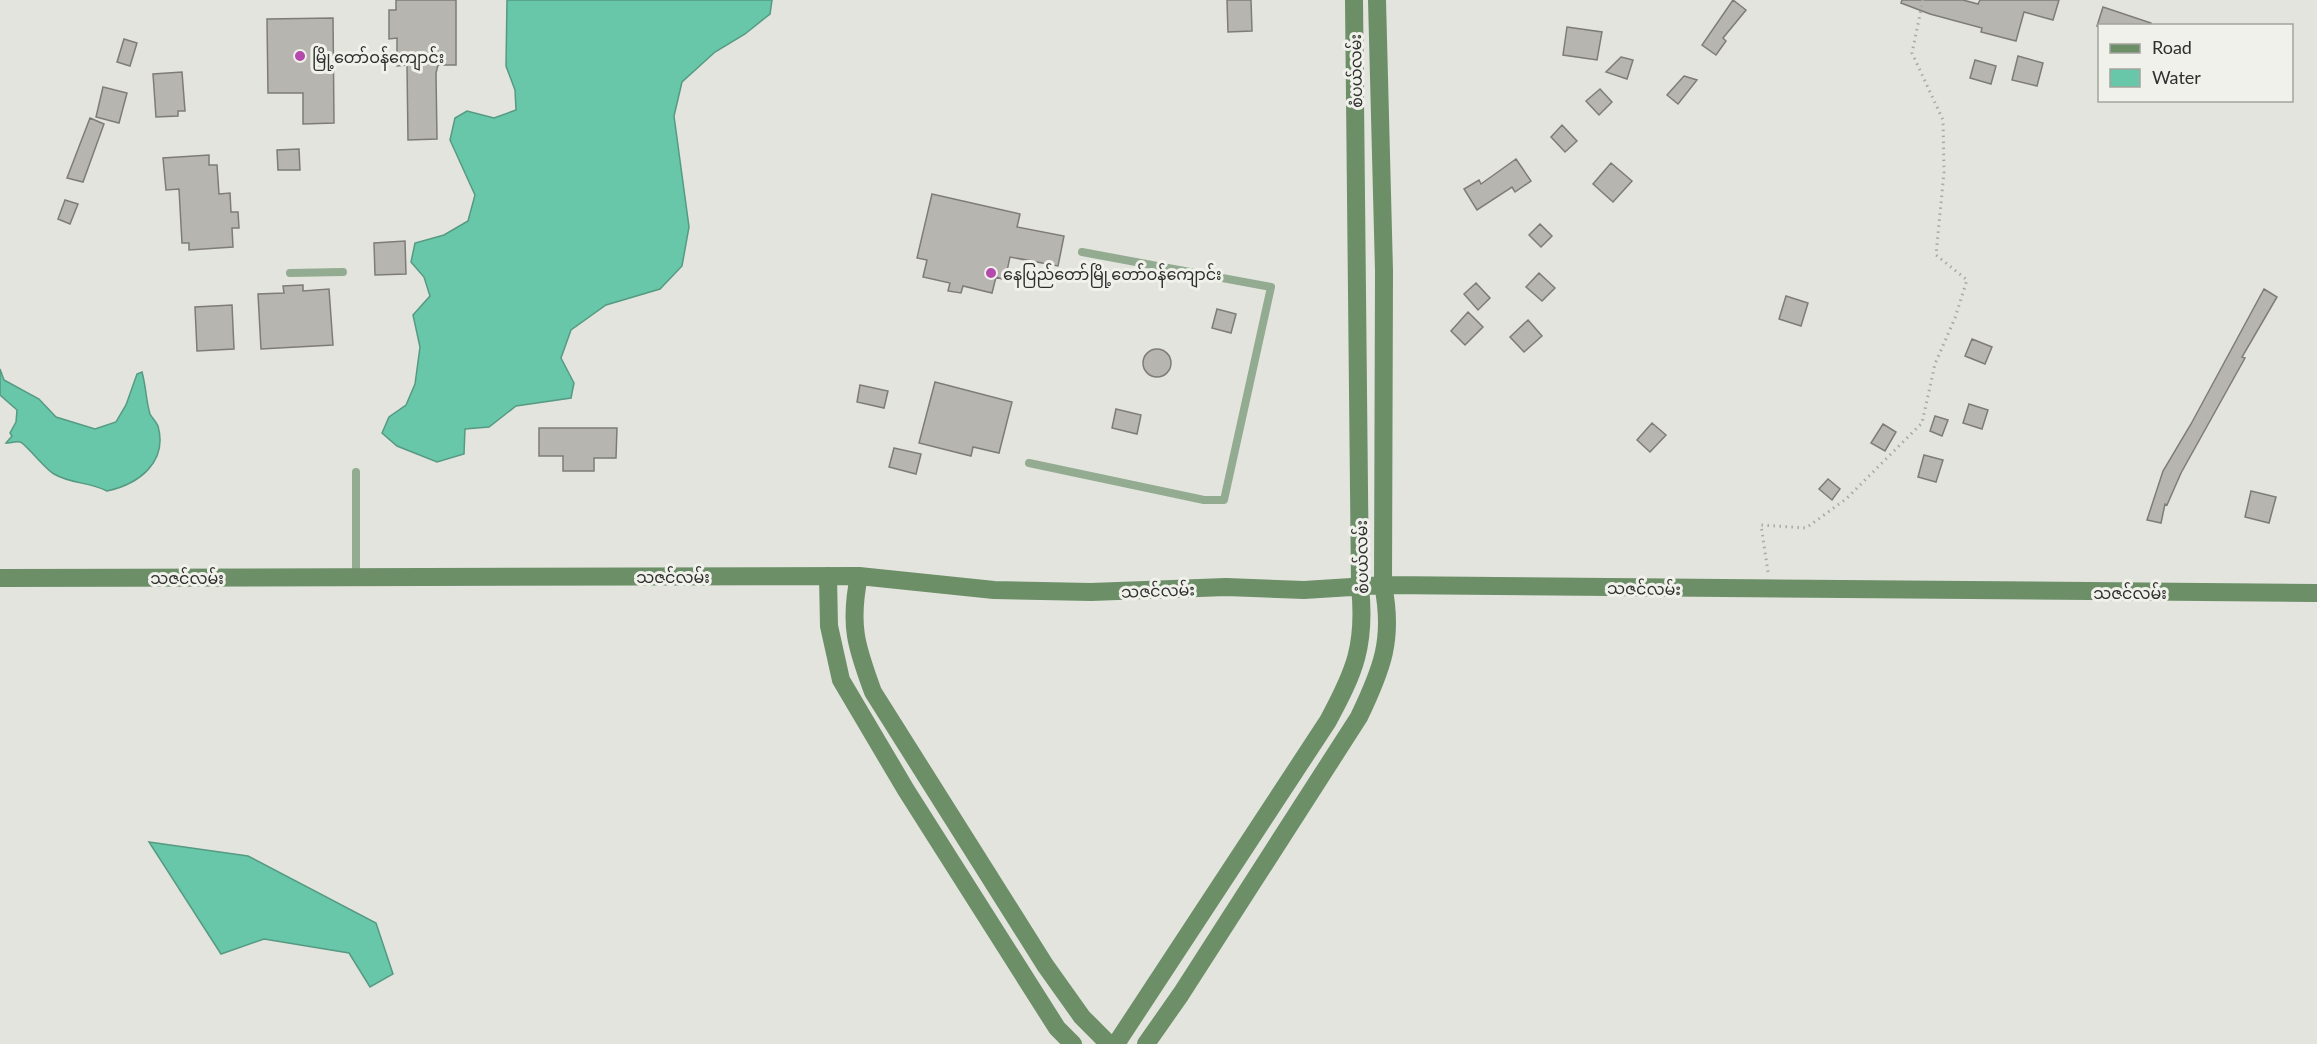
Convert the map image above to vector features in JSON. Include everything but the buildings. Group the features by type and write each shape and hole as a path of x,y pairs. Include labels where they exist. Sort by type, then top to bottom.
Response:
{"street":[{"name":"စံပယ်လမ်း","path":"1116,1044 1328,721 1348,684 1360,651 1363,616 1360,586 1354,0"},
{"name":"စံပယ်လမ်း","path":"1146,1044 1181,994 1359,717 1378,677 1385,646 1389,616 1383,585 1384,271 1377,0"},
{"path":"828,576 829,626 841,680 945,853 1057,1028 1073,1044"},
{"name":"သဇင်လမ်း","path":"0,578 859,576 994,590 1091,592 1226,587 1304,590 1383,585 2317,593"},
{"path":"859,576 853,604 855,644 873,692 1045,965 1082,1017 1109,1044"}],"lane":[{"path":"1029,463 1204,500 1224,500 1271,287 1082,252"},
{"path":"290,273 343,272"},
{"path":"356,472 356,577"}],"path":[{"path":"1770,589 1761,525 1806,528 1846,500 1922,423 1935,364 1955,318 1967,280 1936,255 1944,172 1943,120 1912,53 1923,0"}],"water":[{"path":"507,0 772,0 770,14 745,34 715,52 682,82 674,116 689,227 682,266 660,289 606,305 571,330 561,358 574,383 571,398 516,406 489,427 465,429 464,454 437,462 397,446 382,433 389,417 406,405 415,384 420,347 413,315 430,296 424,277 411,262 415,243 444,235 468,221 475,195 450,140 455,118 467,111 494,118 516,110 515,90 506,66"},
{"path":"0,369 4,380 39,399 56,417 95,429 116,422 126,405 137,374 142,372 150,414 158,426 160,439 155,461 140,477 119,488 107,491 54,474 22,443 6,443 12,436 10,433 16,422 17,410 0,395"},
{"path":"149,842 248,856 376,923 393,974 370,987 349,953 264,939 221,954"}],"place":[{"name":"မြို့တော်ဝန်ကျောင်း","path":"300,56"},
{"name":"နေပြည်တော်မြို့တော်ဝန်ကျောင်း","path":"991,273"}]}
